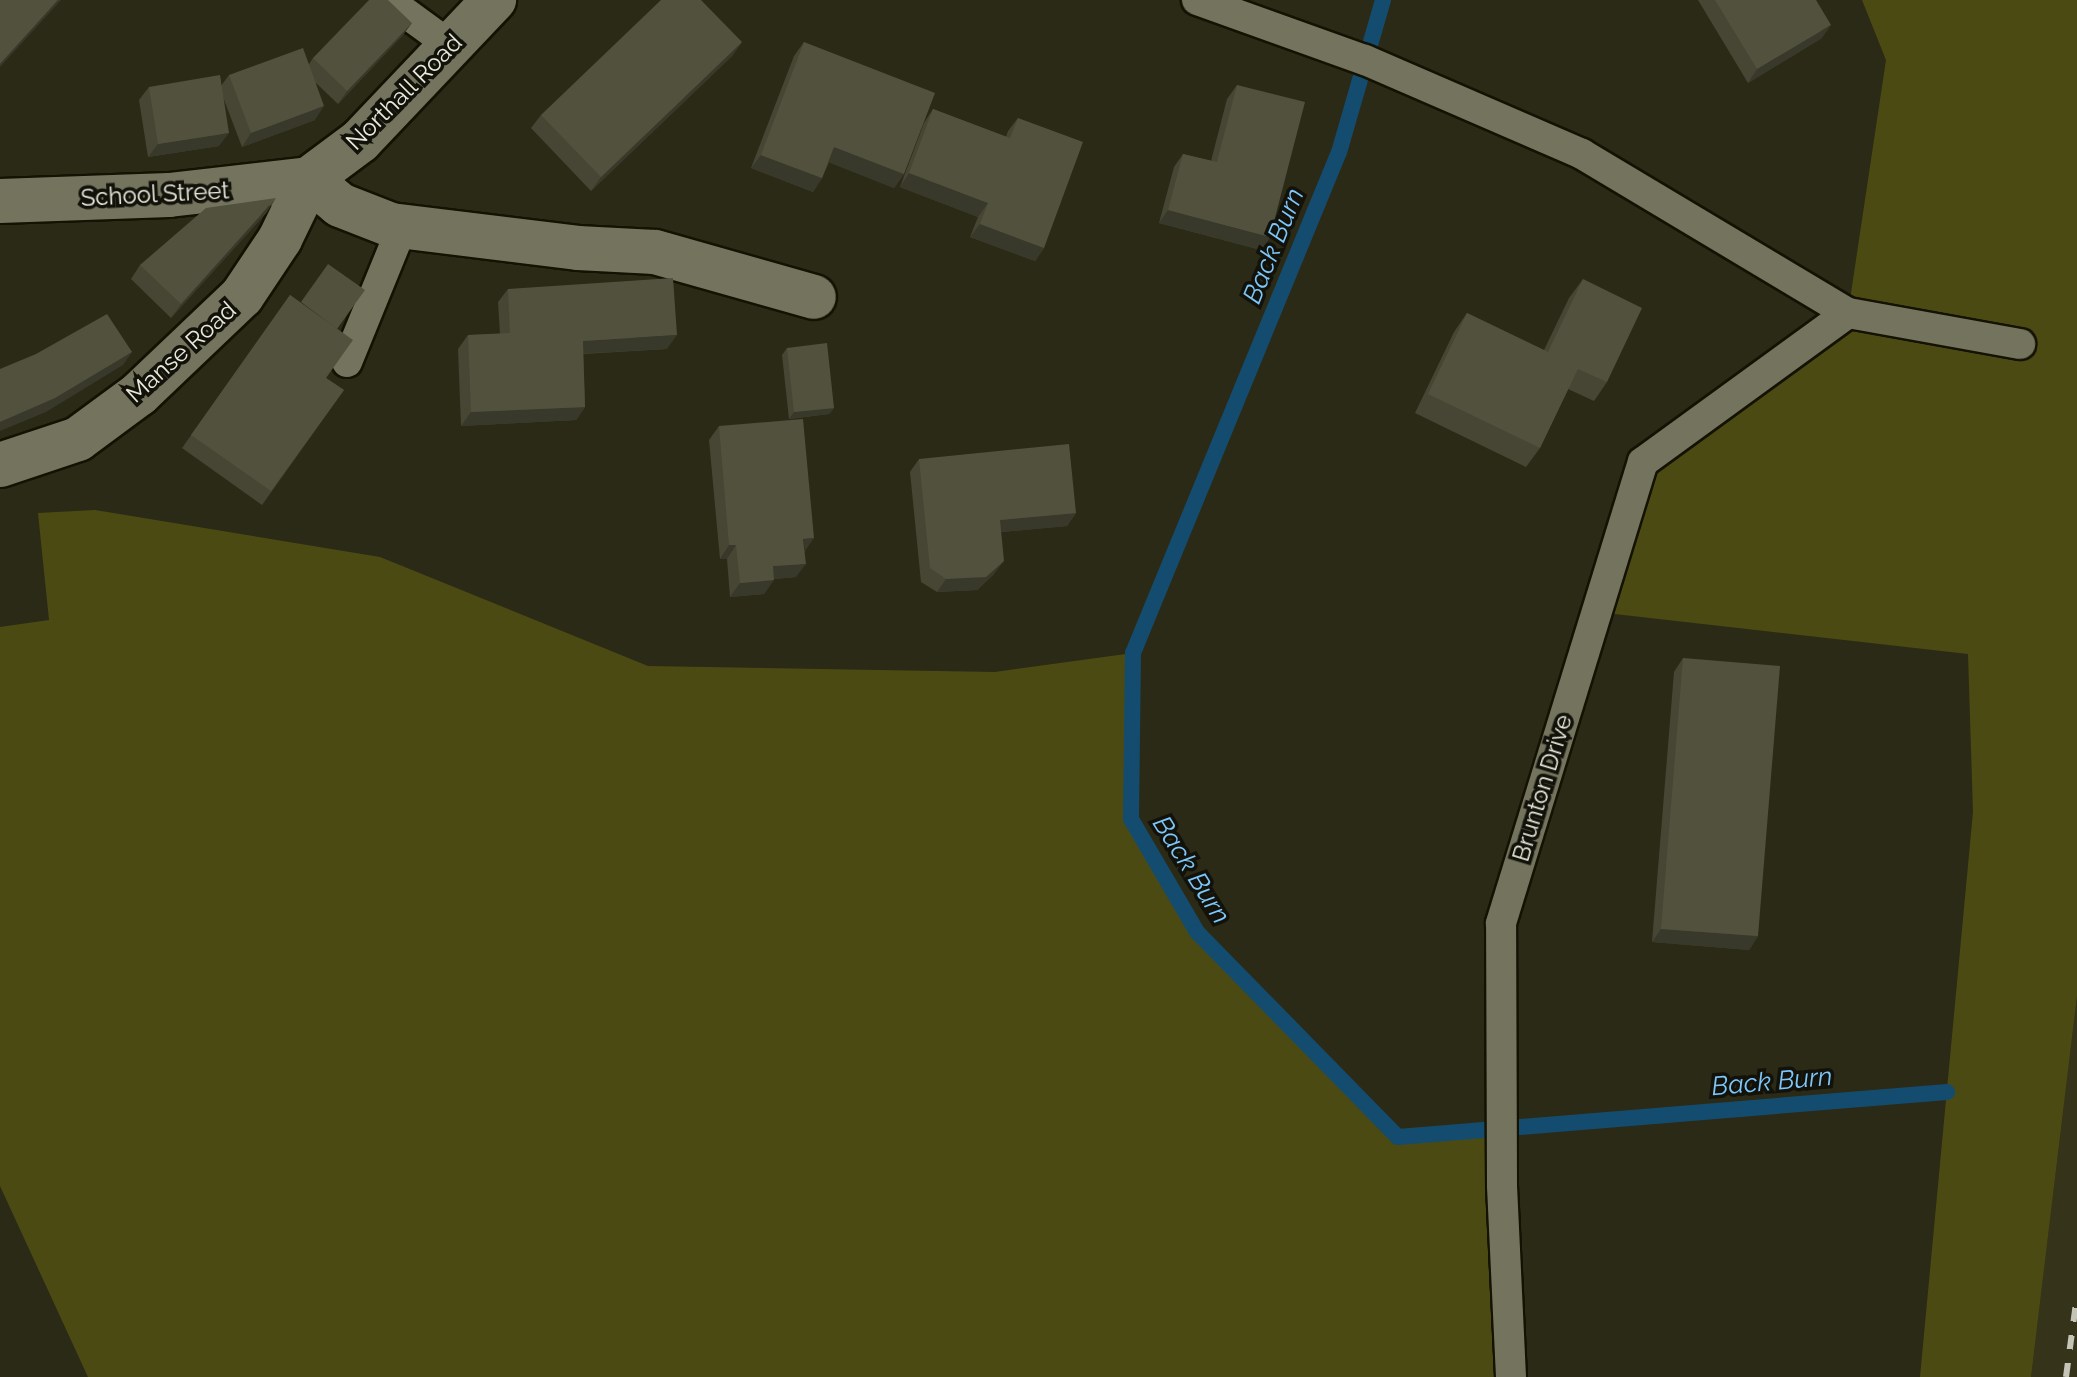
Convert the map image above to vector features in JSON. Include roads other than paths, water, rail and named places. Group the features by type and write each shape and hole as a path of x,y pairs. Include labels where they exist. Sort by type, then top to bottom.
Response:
{"street":[{"name":"Northall Road","path":"309,179 360,141 494,0"},
{"name":"School Street","path":"0,201 169,195 309,179"},
{"path":"309,179 340,205 402,227 655,252 814,297"},
{"name":"Manse Road","path":"0,465 78,439 139,394 242,296 280,239 309,179"}],"lane":[{"path":"388,0 451,46"},
{"path":"1197,0 1365,60 1582,154 1848,313 2020,344"},
{"path":"347,362 402,227"},
{"name":"Brunton Drive","path":"1511,1377 1502,1185 1501,923 1643,462 1848,313"}],"waterway":[{"name":"Back Burn","path":"1383,0 1339,152 1133,653 1131,819 1197,932 1398,1137 1947,1092"}],"railway":[{"path":"2066,1377 2077,1296"}]}
